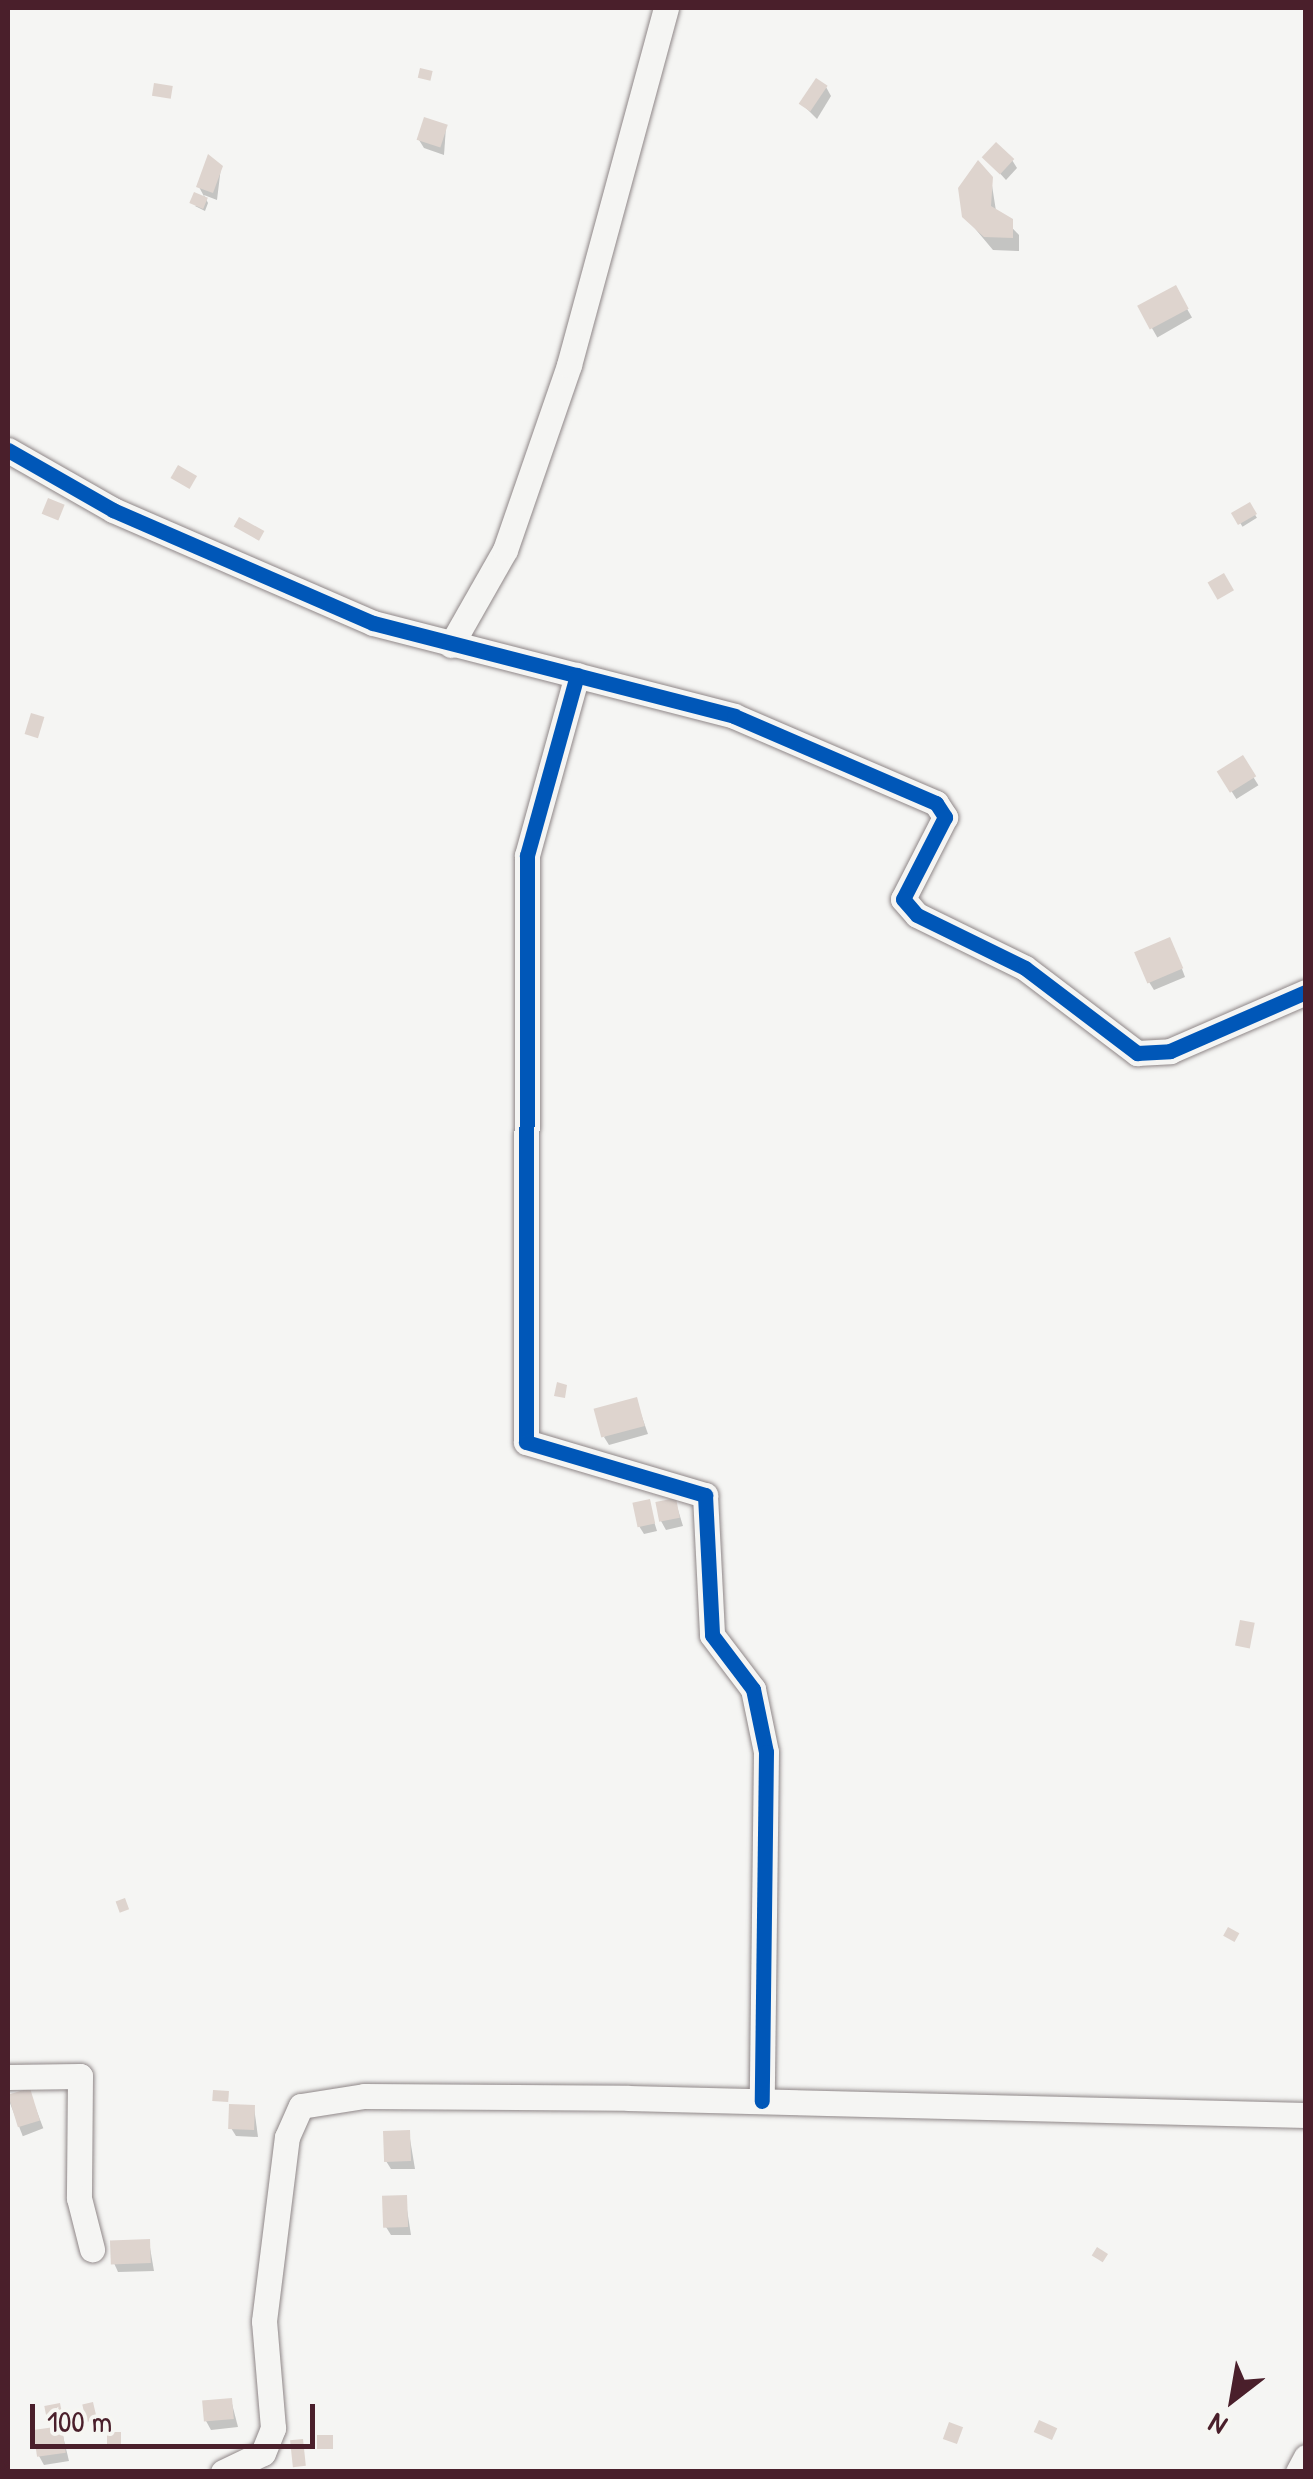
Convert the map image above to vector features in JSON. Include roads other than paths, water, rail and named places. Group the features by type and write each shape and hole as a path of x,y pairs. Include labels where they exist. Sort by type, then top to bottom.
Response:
{"street":[{"path":"451,646 505,550 569,365 666,8"},
{"path":"8,450 113,510 373,623 734,716 936,803 945,818 904,898 917,915 1025,968 1136,1053 1170,1051 1306,992"},
{"path":"577,675 528,855 526,1442 705,1495 712,1635 753,1690 766,1752 762,2101"},
{"path":"8,2077 80,2076 79,2198 92,2249"},
{"path":"223,2472 263,2453 274,2428 264,2322 286,2137 301,2106 364,2096 762,2101 1306,2115"},
{"path":"1298,2472 1306,2457"}]}
